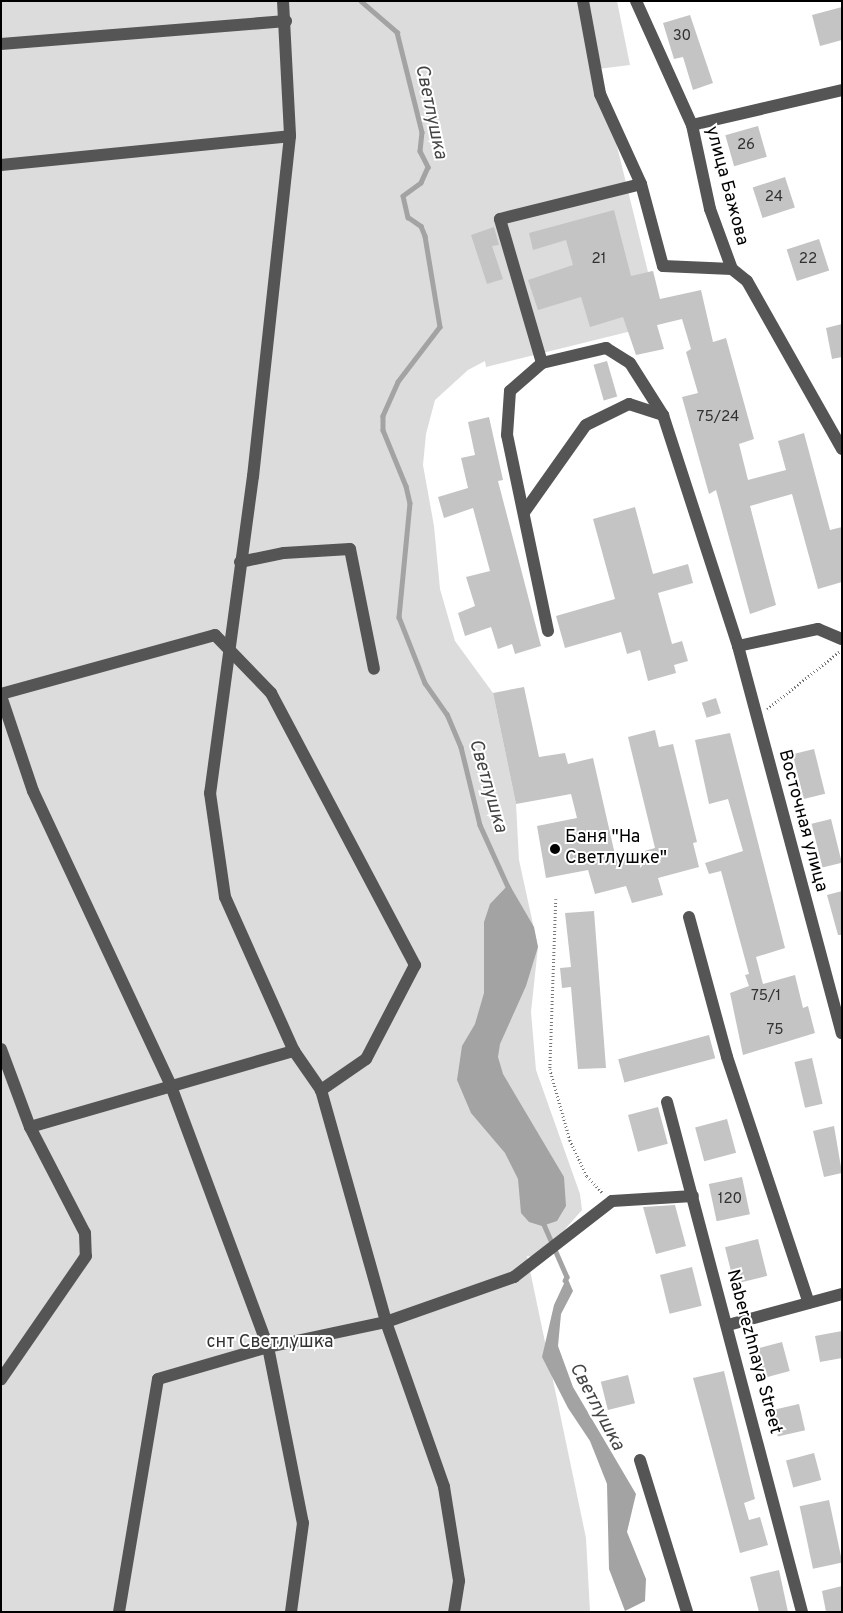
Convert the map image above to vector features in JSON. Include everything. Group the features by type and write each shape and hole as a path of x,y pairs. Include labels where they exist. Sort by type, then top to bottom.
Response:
{"street":[{"path":"283,1 286,21 290,136 253,476 228,649 210,793 225,897 294,1051 321,1090 386,1322 444,1487 459,1581 454,1612"},
{"path":"583,1 600,94 641,184 663,266 732,269"},
{"name":"улица Бажова","path":"636,1 692,125 710,209 732,269 747,281 842,449"},
{"path":"1,44 286,21"},
{"path":"692,125 842,90"},
{"path":"1,165 290,136"},
{"path":"548,631 525,511 507,435 510,390 542,363 500,219 641,184"},
{"name":"Восточная улица","path":"542,363 606,348 630,363 663,415 738,646 842,1033"},
{"path":"525,511 586,425 629,404 663,415"},
{"path":"240,562 284,554 350,549 374,669"},
{"path":"738,646 818,629 842,638"},
{"path":"291,1612 303,1523 268,1347 171,1086 33,791 1,695 215,635 271,693 415,965 366,1059 321,1090"},
{"path":"689,917 727,1057 809,1303"},
{"path":"1,1049 30,1127 85,1234 86,1256 1,1379"},
{"path":"30,1127 294,1051"},
{"name":"Naberezhnaya Street","path":"666,1102 728,1325 802,1612"},
{"path":"119,1612 158,1380 268,1347 386,1322 514,1277 612,1201 692,1196"},
{"path":"728,1325 842,1294"},
{"path":"640,1460 687,1612"}],"path":[{"path":"756,717 842,650"},
{"path":"556,899 550,1069 570,1140 587,1176 612,1201"}],"green space":[{"name":"снт Светлушка","path":"1,1 617,1 630,65 598,69 648,272 653,271 664,323 486,367 485,361 468,370 435,400 426,434 423,465 434,526 440,589 455,641 493,693 516,804 519,860 538,947 531,1012 536,1070 580,1194 582,1210 537,1258 527,1256 586,1538 590,1612 1,1612"}],"shaded area":[{"path":"509,884 534,927 538,947 526,986 500,1044 498,1057 503,1074 564,1177 566,1206 557,1221 542,1226 529,1222 521,1213 518,1179 505,1153 471,1113 457,1080 462,1046 475,1024 484,993 484,922 490,904"},
{"path":"567,1277 573,1291 561,1314 558,1346 573,1387 636,1494 627,1532 646,1579 645,1601 625,1611 609,1569 607,1484 590,1441 568,1408 542,1357 554,1305"}],"building":[{"path":"842,7 842,40 820,46 812,15"},
{"path":"690,15 713,83 693,90 683,57 674,59 663,23"},
{"path":"758,126 767,157 734,166 725,135"},
{"path":"785,177 795,207 763,218 753,188"},
{"path":"614,210 631,276 653,271 660,299 701,290 713,342 726,338 754,439 739,444 748,480 786,470 778,441 804,433 830,530 842,527 842,582 818,589 792,494 750,506 776,605 750,614 716,490 709,494 682,397 698,393 686,352 691,349 682,319 657,325 664,349 636,355 623,317 590,327 581,297 538,310 528,280 573,265 566,240 533,250 529,233"},
{"path":"494,227 499,245 492,246 503,279 487,284 471,235"},
{"path":"819,239 829,270 797,281 787,250"},
{"path":"842,324 842,357 832,359 826,328"},
{"path":"607,361 617,397 604,400 594,365"},
{"path":"489,417 503,480 498,481 541,646 515,654 512,644 498,649 491,627 465,636 458,613 475,606 466,577 490,571 473,508 444,518 438,497 468,488 461,458 475,455 468,422"},
{"path":"635,507 653,574 688,564 693,583 658,593 672,644 682,641 688,661 674,665 676,673 648,681 640,650 627,654 621,632 565,648 556,616 615,599 593,519"},
{"path":"524,687 539,757 565,753 568,764 593,758 616,859 655,848 628,737 655,730 659,747 673,744 697,842 693,843 699,867 658,878 663,895 632,903 626,886 595,894 588,870 546,878 537,826 577,818 571,794 516,804 493,693"},
{"path":"716,698 721,713 707,718 702,703"},
{"path":"730,733 785,948 756,957 763,984 795,975 803,1008 808,1006 815,1033 743,1055 730,993 749,986 745,975 749,974 721,871 709,874 705,863 743,851 728,799 709,804 695,740"},
{"path":"814,749 825,794 804,799 793,754"},
{"path":"831,819 842,863 822,868 812,824"},
{"path":"842,891 842,935 838,935 827,895"},
{"path":"594,911 606,1068 578,1069 571,987 562,988 560,968 571,967 565,913"},
{"path":"709,1035 715,1058 624,1083 618,1059"},
{"path":"812,1058 823,1104 805,1108 794,1062"},
{"path":"658,1107 668,1144 638,1152 628,1115"},
{"path":"727,1119 736,1153 704,1161 695,1128"},
{"path":"834,1126 842,1173 824,1177 813,1131"},
{"path":"742,1177 750,1214 717,1221 709,1184"},
{"path":"675,1205 686,1246 656,1254 643,1207"},
{"path":"758,1239 767,1276 734,1284 725,1247"},
{"path":"692,1267 702,1306 670,1314 660,1275"},
{"path":"842,1331 842,1358 820,1362 815,1336"},
{"path":"782,1342 790,1371 761,1379 753,1350"},
{"path":"724,1371 755,1499 744,1503 749,1520 760,1517 768,1545 740,1553 693,1378"},
{"path":"628,1375 635,1403 608,1410 601,1382"},
{"path":"799,1404 805,1430 778,1437 772,1410"},
{"path":"814,1453 821,1480 793,1488 786,1461"},
{"path":"829,1500 842,1563 813,1569 800,1506"},
{"path":"779,1570 788,1612 759,1612 750,1577"},
{"path":"842,1586 842,1612 826,1612 822,1591"}],"waterway":[{"name":"Светлушка","path":"361,1 397,32 422,132 420,151 428,167 421,183 403,196 408,217 421,226 425,236 440,327 398,382 383,416 383,430 406,486 410,503 399,617 425,683 447,714 461,747 480,825 509,889"},
{"name":"Светлушка","path":"542,1220 567,1277 565,1281"}],"place":[{"name":"Баня \"На Светлушке\"","path":"555,849"}]}
